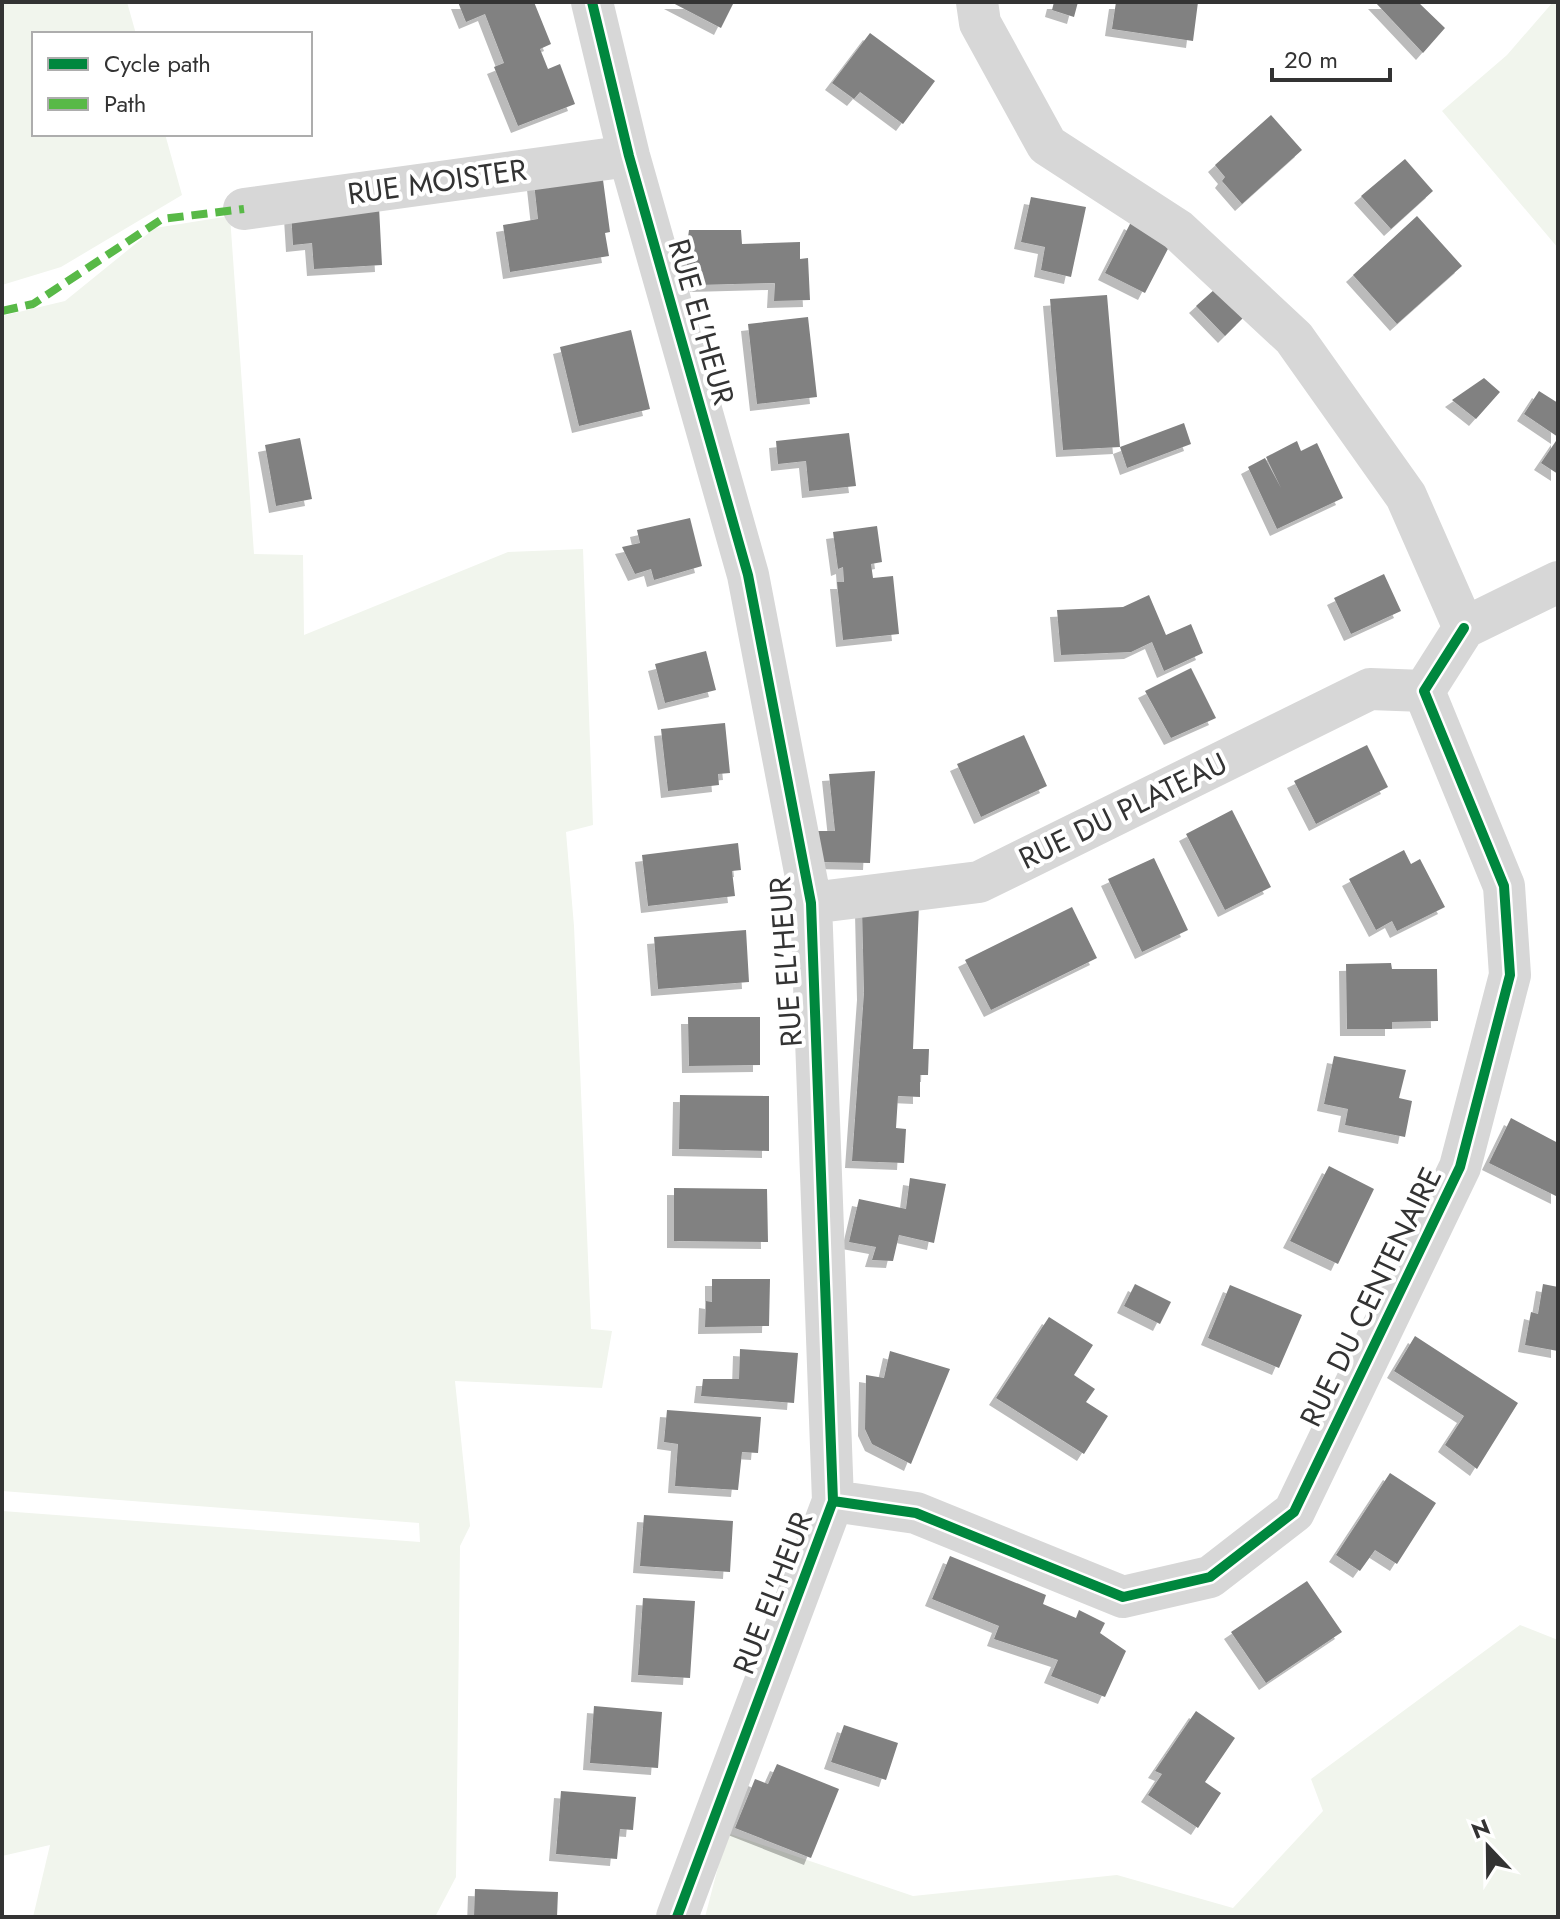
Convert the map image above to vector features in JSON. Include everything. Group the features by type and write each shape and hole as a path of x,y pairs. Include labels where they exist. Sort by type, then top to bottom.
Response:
{"street":[{"name":"RUE EL'HEUR","path":"592,2 629,156 748,575 811,903 833,1501 677,1917"},
{"path":"977,2 980,23 1047,145 1178,230 1294,338 1406,496 1464,628"},
{"name":"RUE MOISTER","path":"244,209 629,156"},
{"path":"1424,691 1464,628 1558,582"},
{"name":"RUE DU PLATEAU","path":"811,903 979,882 1370,689 1424,691"},
{"name":"RUE DU CENTENAIRE","path":"833,1501 916,1513 1123,1597 1210,1577 1294,1512 1460,1167 1510,975 1504,886 1424,691"}],"shaded area":[{"path":"2,2 127,2 135,32 32,32 32,136 166,136 182,195 61,267 2,285"},
{"path":"1553,2 1558,2 1558,248 1442,111 1507,55"},
{"path":"230,216 254,554 303,555 304,635 508,552 583,549 593,825 566,832 574,926 591,1329 612,1331 602,1388 455,1381 470,1526 460,1546 456,1877 435,1917 33,1917 50,1845 2,1856 2,1511 420,1542 419,1523 2,1491 2,316 65,301 155,228"},
{"path":"1520,1625 1558,1640 1558,1917 705,1917 727,1833 913,1896 1117,1875 1233,1908 1323,1811 1311,1779"}],"building":[{"path":"458,2 534,2 551,44 540,49 548,69 560,64 575,104 518,126 494,67 504,63 485,14 466,22"},
{"path":"671,2 734,2 721,28"},
{"path":"1054,2 1078,2 1074,17 1052,10"},
{"path":"1116,2 1198,2 1193,41 1112,29"},
{"path":"1375,2 1418,2 1445,28 1423,53"},
{"path":"870,33 935,81 903,124 860,92 854,99 832,83"},
{"path":"1271,115 1302,150 1242,204 1222,181 1225,177 1215,165"},
{"path":"1405,159 1433,191 1391,229 1361,196"},
{"path":"601,165 610,232 605,233 609,256 510,272 503,225 538,219 533,174"},
{"path":"1031,197 1086,207 1071,277 1041,270 1045,247 1021,242"},
{"path":"379,207 382,265 314,269 312,243 293,245 291,212"},
{"path":"1417,216 1462,266 1397,324 1353,275"},
{"path":"1131,222 1171,243 1145,293 1105,273"},
{"path":"689,230 741,230 742,244 800,242 800,259 808,258 810,300 774,301 775,283 697,285 685,260"},
{"path":"1215,289 1243,318 1225,336 1196,306"},
{"path":"1107,295 1120,447 1063,450 1050,299"},
{"path":"808,317 817,397 757,404 748,324"},
{"path":"631,330 650,409 579,426 560,347"},
{"path":"1484,378 1500,392 1476,419 1452,400"},
{"path":"1539,391 1558,403 1558,437 1524,414"},
{"path":"1184,423 1191,444 1127,468 1120,447"},
{"path":"849,433 856,486 809,491 806,461 778,464 776,441"},
{"path":"300,438 312,499 276,506 265,445"},
{"path":"1558,438 1558,474 1541,463"},
{"path":"1297,441 1301,451 1317,443 1343,498 1277,529 1248,467 1265,458 1281,488 1266,457"},
{"path":"690,518 702,566 654,580 651,569 635,574 622,547 640,543 637,530"},
{"path":"877,526 882,562 871,564 873,578 893,576 899,634 843,640 837,582 844,582 843,567 838,569 833,532"},
{"path":"1384,574 1401,611 1351,634 1334,598"},
{"path":"1149,595 1166,635 1191,624 1203,653 1164,671 1152,642 1131,652 1061,655 1057,610 1123,607"},
{"path":"706,651 716,690 665,703 655,664"},
{"path":"1191,668 1216,718 1171,738 1145,691"},
{"path":"725,723 730,773 718,774 719,785 668,791 661,729"},
{"path":"1024,735 1047,786 981,817 957,764"},
{"path":"1367,745 1388,787 1316,824 1294,781"},
{"path":"875,771 870,863 820,862 817,831 835,831 829,774"},
{"path":"1232,810 1271,887 1225,910 1186,834"},
{"path":"738,843 741,870 732,871 735,896 648,906 642,855"},
{"path":"1404,850 1411,864 1420,859 1445,907 1397,931 1392,921 1376,930 1349,879"},
{"path":"1154,858 1188,930 1142,952 1108,879"},
{"path":"919,905 913,1049 929,1049 928,1075 920,1075 920,1097 898,1096 896,1128 906,1129 904,1163 852,1161 864,993 862,907"},
{"path":"1072,907 1097,958 991,1010 965,960"},
{"path":"746,930 749,982 658,989 654,937"},
{"path":"1391,963 1392,969 1437,969 1438,1021 1392,1022 1392,1029 1347,1029 1346,964"},
{"path":"688,1017 760,1017 760,1065 689,1066"},
{"path":"1334,1056 1406,1070 1399,1098 1412,1101 1405,1137 1345,1125 1348,1109 1324,1104"},
{"path":"680,1095 769,1096 769,1151 679,1149"},
{"path":"1511,1118 1558,1143 1558,1197 1489,1163"},
{"path":"1329,1166 1374,1189 1338,1264 1290,1241"},
{"path":"910,1178 946,1184 934,1243 899,1235 893,1261 872,1260 876,1247 849,1242 859,1199 906,1209"},
{"path":"674,1188 767,1189 768,1242 674,1241"},
{"path":"712,1279 770,1279 769,1326 705,1327 706,1301 712,1302"},
{"path":"1135,1284 1171,1302 1160,1324 1124,1306"},
{"path":"1543,1284 1558,1287 1558,1351 1525,1345 1531,1312 1538,1314"},
{"path":"1230,1285 1302,1315 1279,1368 1208,1338"},
{"path":"1049,1317 1093,1345 1074,1375 1095,1389 1086,1402 1108,1416 1084,1454 996,1398"},
{"path":"1415,1336 1518,1403 1477,1469 1445,1445 1464,1416 1394,1371"},
{"path":"740,1349 798,1353 794,1403 701,1396 703,1379 739,1379"},
{"path":"890,1351 950,1369 911,1464 872,1444 865,1429 866,1375 884,1378"},
{"path":"667,1410 761,1417 758,1453 742,1452 738,1490 675,1486 678,1444 664,1442"},
{"path":"1390,1473 1436,1503 1397,1564 1375,1550 1360,1571 1336,1555"},
{"path":"644,1515 733,1521 730,1572 640,1566"},
{"path":"950,1556 1046,1595 1043,1604 1076,1618 1079,1610 1105,1623 1100,1633 1126,1651 1105,1697 1051,1676 1058,1660 994,1639 999,1626 932,1599"},
{"path":"1307,1581 1342,1632 1266,1683 1231,1632"},
{"path":"643,1598 695,1601 690,1678 638,1675"},
{"path":"594,1706 662,1712 658,1768 590,1763"},
{"path":"1196,1711 1235,1738 1205,1782 1221,1793 1198,1828 1148,1795 1162,1774 1155,1771"},
{"path":"844,1725 898,1743 886,1780 831,1762"},
{"path":"777,1764 839,1789 811,1858 735,1828 755,1779 768,1784"},
{"path":"561,1791 636,1797 633,1830 620,1829 617,1859 556,1854"},
{"path":"475,1889 558,1892 557,1917 474,1917"}],"marked path":[{"path":"2,311 33,304 162,219 244,209"}],"cycle path":[{"path":"592,2 629,156 748,575 811,903 833,1501 677,1917"},
{"path":"833,1501 916,1513 1123,1597 1210,1577 1294,1512 1460,1167 1510,975 1504,886 1424,691 1464,628"}]}
